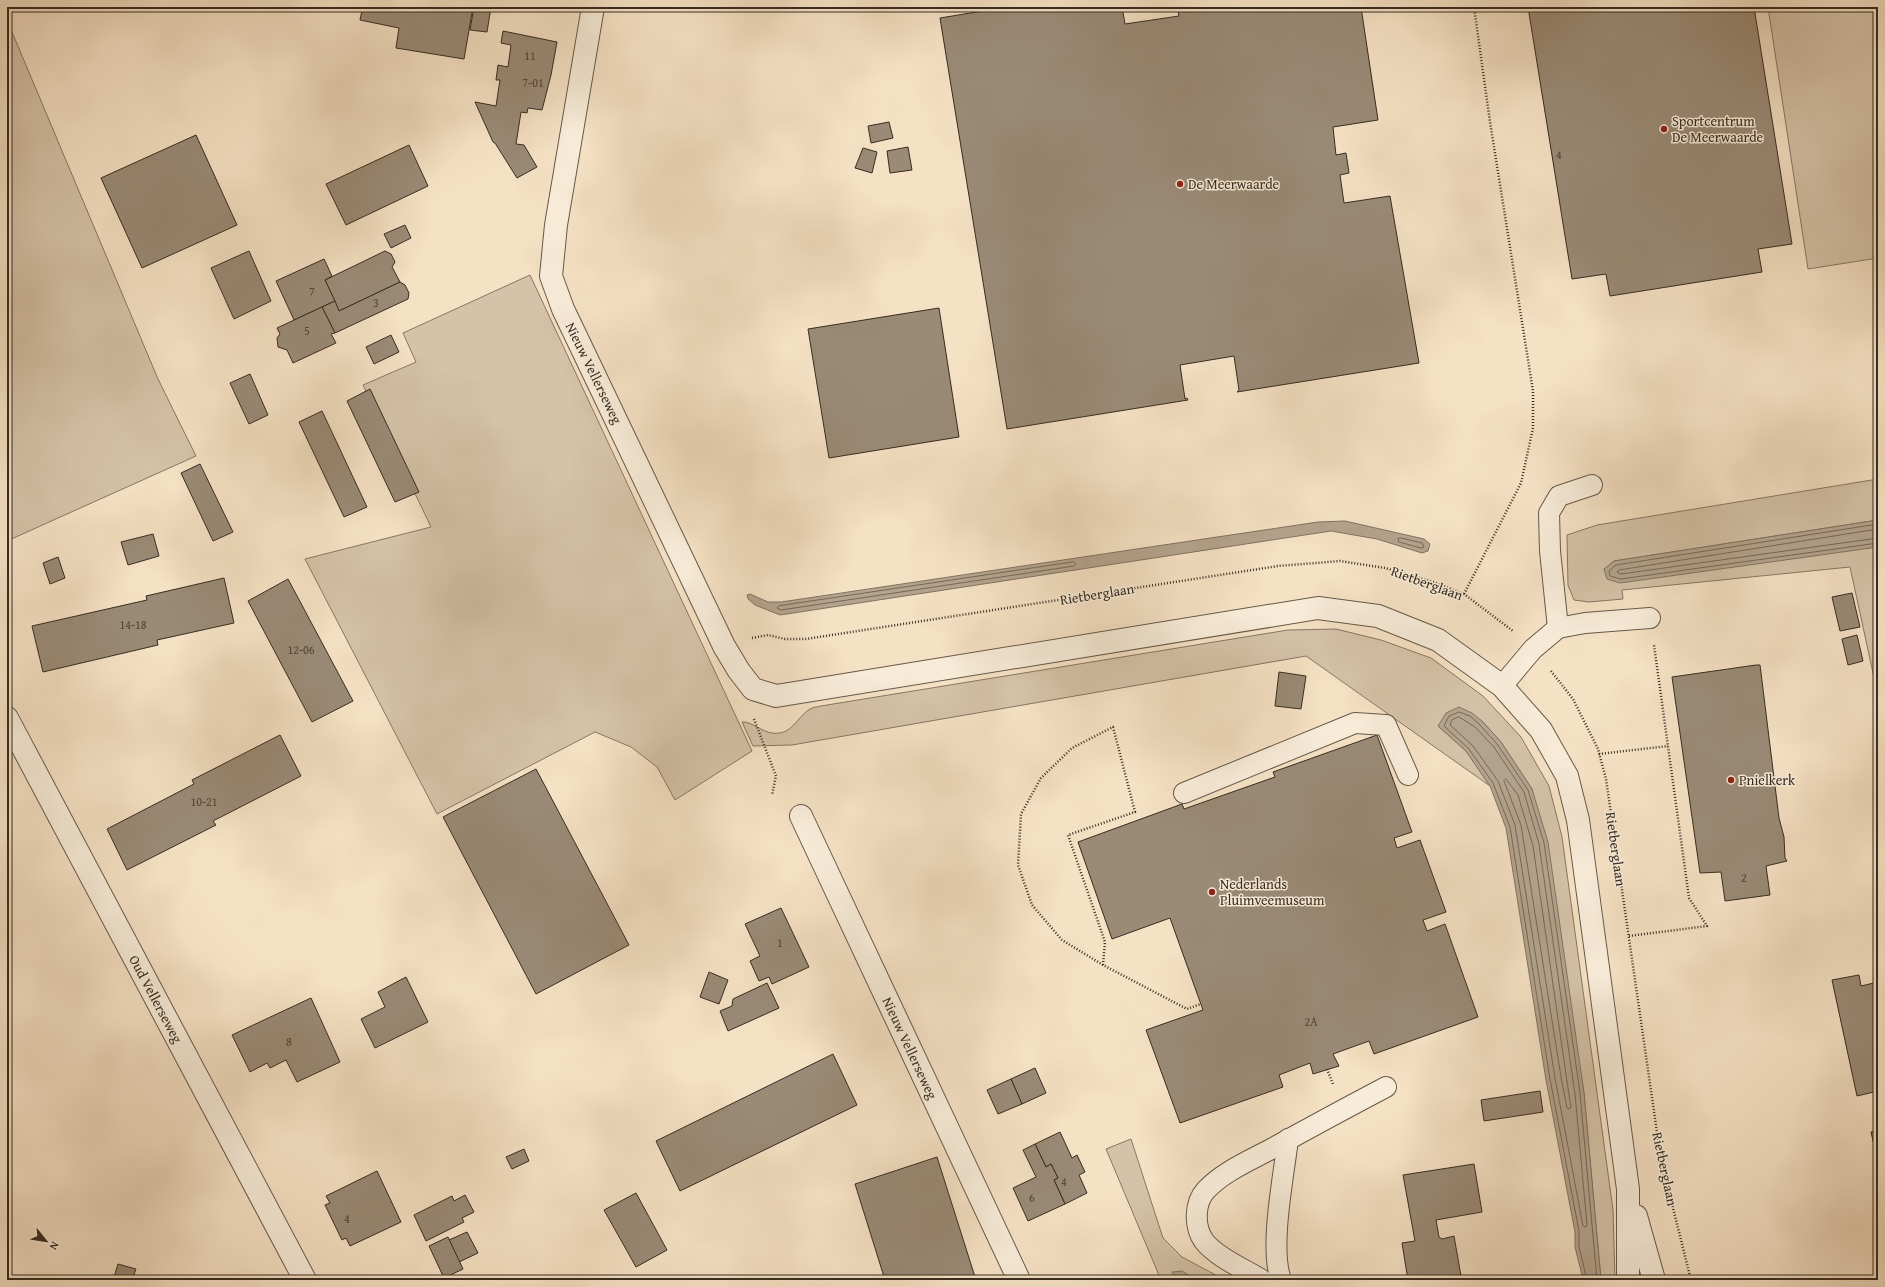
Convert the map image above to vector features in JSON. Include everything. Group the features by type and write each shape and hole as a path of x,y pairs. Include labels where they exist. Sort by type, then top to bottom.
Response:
{"street":[{"name":"Nieuw Vellerseweg","path":"593,7 556,225 551,276 563,309 724,646 738,671 754,689"},
{"path":"754,689 776,696 1318,608 1378,616 1438,640 1502,686 1541,730 1566,776 1578,820 1628,1190 1628,1280"},
{"name":"Oud Vellerseweg","path":"7,718 305,1280"},
{"name":"Nieuw Vellerseweg","path":"801,816 1019,1280"},
{"path":"1628,1190 1654,1280"}],"lane":[{"path":"1558,628 1550,551 1549,513 1560,496 1592,486"},
{"path":"1502,686 1533,649 1558,628 1585,623 1650,618"},
{"path":"1184,793 1355,723 1386,725 1408,775"},
{"path":"1262,1280 1214,1251 1204,1241 1198,1229 1197,1216 1199,1203 1206,1191 1232,1170 1386,1087"},
{"path":"1281,1280 1278,1271 1277,1227 1288,1139"}],"path":[{"path":"1464,594 1509,510 1521,483 1533,428 1533,391 1490,122 1474,7"},
{"name":"Rietberglaan","path":"724,646 768,635 785,639 806,639 1278,566 1340,561 1385,568 1433,582 1464,594 1502,621 1533,649 1573,699 1599,754 1606,779 1661,1160 1691,1280"},
{"path":"1629,936 1707,926 1689,898 1650,618"},
{"path":"754,689 753,717 776,776 772,795"},
{"path":"1104,965 1105,942 1068,835 1135,812 1113,727 1072,748 1041,778 1021,814 1018,865 1032,905 1062,940 1104,965 1187,1009 1201,1004"},
{"path":"1599,754 1668,746"}],"shaded area":[{"path":"1768,7 1878,7 1878,258 1808,269"},
{"path":"12,32 158,379 196,456 7,541 7,33"},
{"path":"530,275 752,751 675,800 657,767 631,747 595,732 437,814 305,559 431,527 363,385 416,362 403,333"},
{"path":"1878,479 1878,520 1614,561 1604,569 1878,547 1878,696 1850,567 1622,590 1623,599 1589,602 1574,600 1568,585 1567,535 1597,525"},
{"path":"1336,629 1381,640 1431,658 1483,696 1521,737 1549,786 1562,837 1613,1210 1615,1280 1601,1280 1584,1093 1532,789 1501,742 1482,721 1438,726 1466,751 1490,786 1306,656 792,745 753,746 742,722 751,724 764,731 780,733 785,732 793,726 808,710 821,706 1288,630"},
{"path":"1131,1139 1163,1238 1182,1257 1225,1280 1161,1280 1106,1149"}],"water":[{"path":"1878,520 1878,547 1620,583 1607,579 1604,569 1614,561"},
{"path":"1345,521 1424,539 1430,544 1428,551 1422,553 1377,539 1331,531 780,615 755,605 748,599 747,595 750,594 768,602 781,602 1318,522"},
{"path":"1459,707 1472,713 1482,721 1501,742 1532,789 1548,842 1584,1093 1601,1280 1583,1279 1575,1247 1575,1232 1546,1080 1506,828 1490,786 1466,751 1438,726 1446,713"},
{"path":"1182,1271 1196,1280 1177,1280 1172,1272"}],"building":[{"path":"348,7 473,7 464,59 396,48 399,28 360,20 362,10"},
{"path":"474,7 491,7 487,32 470,30"},
{"path":"1007,7 1122,7 1125,24 1179,16 1177,7 1361,7 1378,120 1333,127 1336,155 1346,153 1349,173 1340,175 1344,203 1390,196 1419,363 1237,392 1239,390 1234,356 1180,365 1185,399 1187,398 1188,400 1007,429 940,18"},
{"path":"1528,7 1754,7 1792,244 1758,249 1762,272 1610,296 1606,274 1572,279"},
{"path":"503,31 557,42 551,75 542,110 528,108 527,113 521,112 516,144 524,145 537,167 517,178 493,142 475,102 496,106 500,80 496,80 498,65 508,67 511,45 501,43"},
{"path":"889,122 893,138 871,143 868,126"},
{"path":"196,135 237,225 142,268 101,178"},
{"path":"409,145 428,186 346,225 326,184"},
{"path":"908,147 912,170 890,173 887,151"},
{"path":"863,148 877,152 872,173 855,168"},
{"path":"405,225 411,238 391,248 384,234"},
{"path":"249,251 271,301 234,319 211,268"},
{"path":"385,251 391,254 395,262 392,267 400,282 339,311 325,280"},
{"path":"324,259 332,276 325,280 335,301 294,320 276,281"},
{"path":"400,282 405,285 409,293 408,299 335,333 322,307 335,301 339,311"},
{"path":"322,307 335,333 331,334 336,343 293,363 287,350 278,347 277,338 280,334 277,328"},
{"path":"939,308 959,437 829,458 808,329"},
{"path":"391,335 399,352 374,364 366,347"},
{"path":"250,374 268,415 249,424 230,383"},
{"path":"370,389 419,492 395,502 347,401"},
{"path":"322,411 367,507 344,517 299,422"},
{"path":"200,464 233,532 213,541 181,473"},
{"path":"153,534 159,556 128,565 121,542"},
{"path":"58,557 65,578 50,584 43,563"},
{"path":"224,578 234,623 157,640 158,645 43,672 32,626 147,600 146,596"},
{"path":"288,579 353,701 312,722 248,601"},
{"path":"1852,593 1860,627 1840,631 1832,597"},
{"path":"1857,635 1863,661 1848,665 1842,639"},
{"name":"Pnielkerk","path":"1760,665 1779,818 1784,837 1785,858 1787,861 1766,866 1770,895 1725,901 1721,872 1700,873 1672,677"},
{"path":"1279,672 1306,676 1301,709 1275,706"},
{"path":"280,735 301,776 213,821 216,825 127,870 107,829 194,784 192,780"},
{"path":"1377,735 1412,832 1394,838 1397,848 1420,840 1446,912 1423,920 1427,931 1445,924 1478,1017 1374,1054 1369,1041 1333,1054 1339,1066 1313,1074 1310,1063 1279,1075 1283,1087 1180,1123 1146,1030 1203,1010 1170,918 1112,939 1078,842 1182,804 1184,809 1275,777 1273,772"},
{"path":"536,769 629,945 536,994 443,817"},
{"path":"781,908 809,967 772,984 769,977 759,981 750,961 760,956 745,924"},
{"path":"709,972 728,980 719,1004 700,997"},
{"path":"1859,975 1861,986 1878,982 1878,1091 1857,1096 1832,980"},
{"path":"406,977 428,1022 375,1048 361,1019 385,1007 378,992"},
{"path":"767,983 779,1008 728,1031 720,1011 732,1006 733,999"},
{"path":"311,998 340,1062 297,1082 286,1060 270,1068 267,1063 250,1072 232,1035"},
{"path":"833,1054 857,1105 680,1191 656,1141"},
{"path":"1035,1068 1046,1093 1022,1104 1011,1079"},
{"path":"1011,1079 1022,1104 998,1114 987,1090"},
{"path":"1540,1091 1543,1112 1484,1121 1481,1100"},
{"path":"1878,1130 1878,1163 1871,1132"},
{"path":"1060,1132 1072,1158 1077,1155 1085,1172 1079,1175 1087,1193 1065,1204 1054,1180 1058,1178 1051,1164 1046,1167 1035,1144"},
{"path":"1035,1144 1046,1167 1051,1164 1058,1178 1054,1180 1065,1204 1028,1221 1013,1188 1036,1177 1023,1150"},
{"path":"524,1149 529,1161 512,1169 506,1157"},
{"path":"937,1157 976,1280 885,1280 855,1184"},
{"path":"1474,1164 1482,1212 1436,1220 1439,1237 1442,1239 1454,1236 1461,1276 1448,1278 1448,1280 1408,1280 1402,1243 1415,1241 1403,1175"},
{"path":"377,1171 401,1222 350,1246 346,1238 342,1240 325,1205 330,1203 326,1196"},
{"path":"636,1193 667,1250 636,1267 604,1210"},
{"path":"465,1195 474,1212 462,1218 464,1222 426,1241 414,1215 452,1196 454,1201"},
{"path":"467,1232 478,1253 459,1262 449,1240"},
{"path":"448,1237 463,1269 444,1278 429,1246"},
{"path":"118,1264 136,1269 132,1280 114,1277"},
{"path":"421,1275 423,1280 410,1280"}],"place":[{"name":"Sportcentrum De Meerwaarde","path":"1664,129"},
{"name":"De Meerwaarde","path":"1180,184"},
{"name":"Pnielkerk","path":"1731,780"},
{"name":"Nederlands Pluimveemuseum","path":"1212,892"}]}
